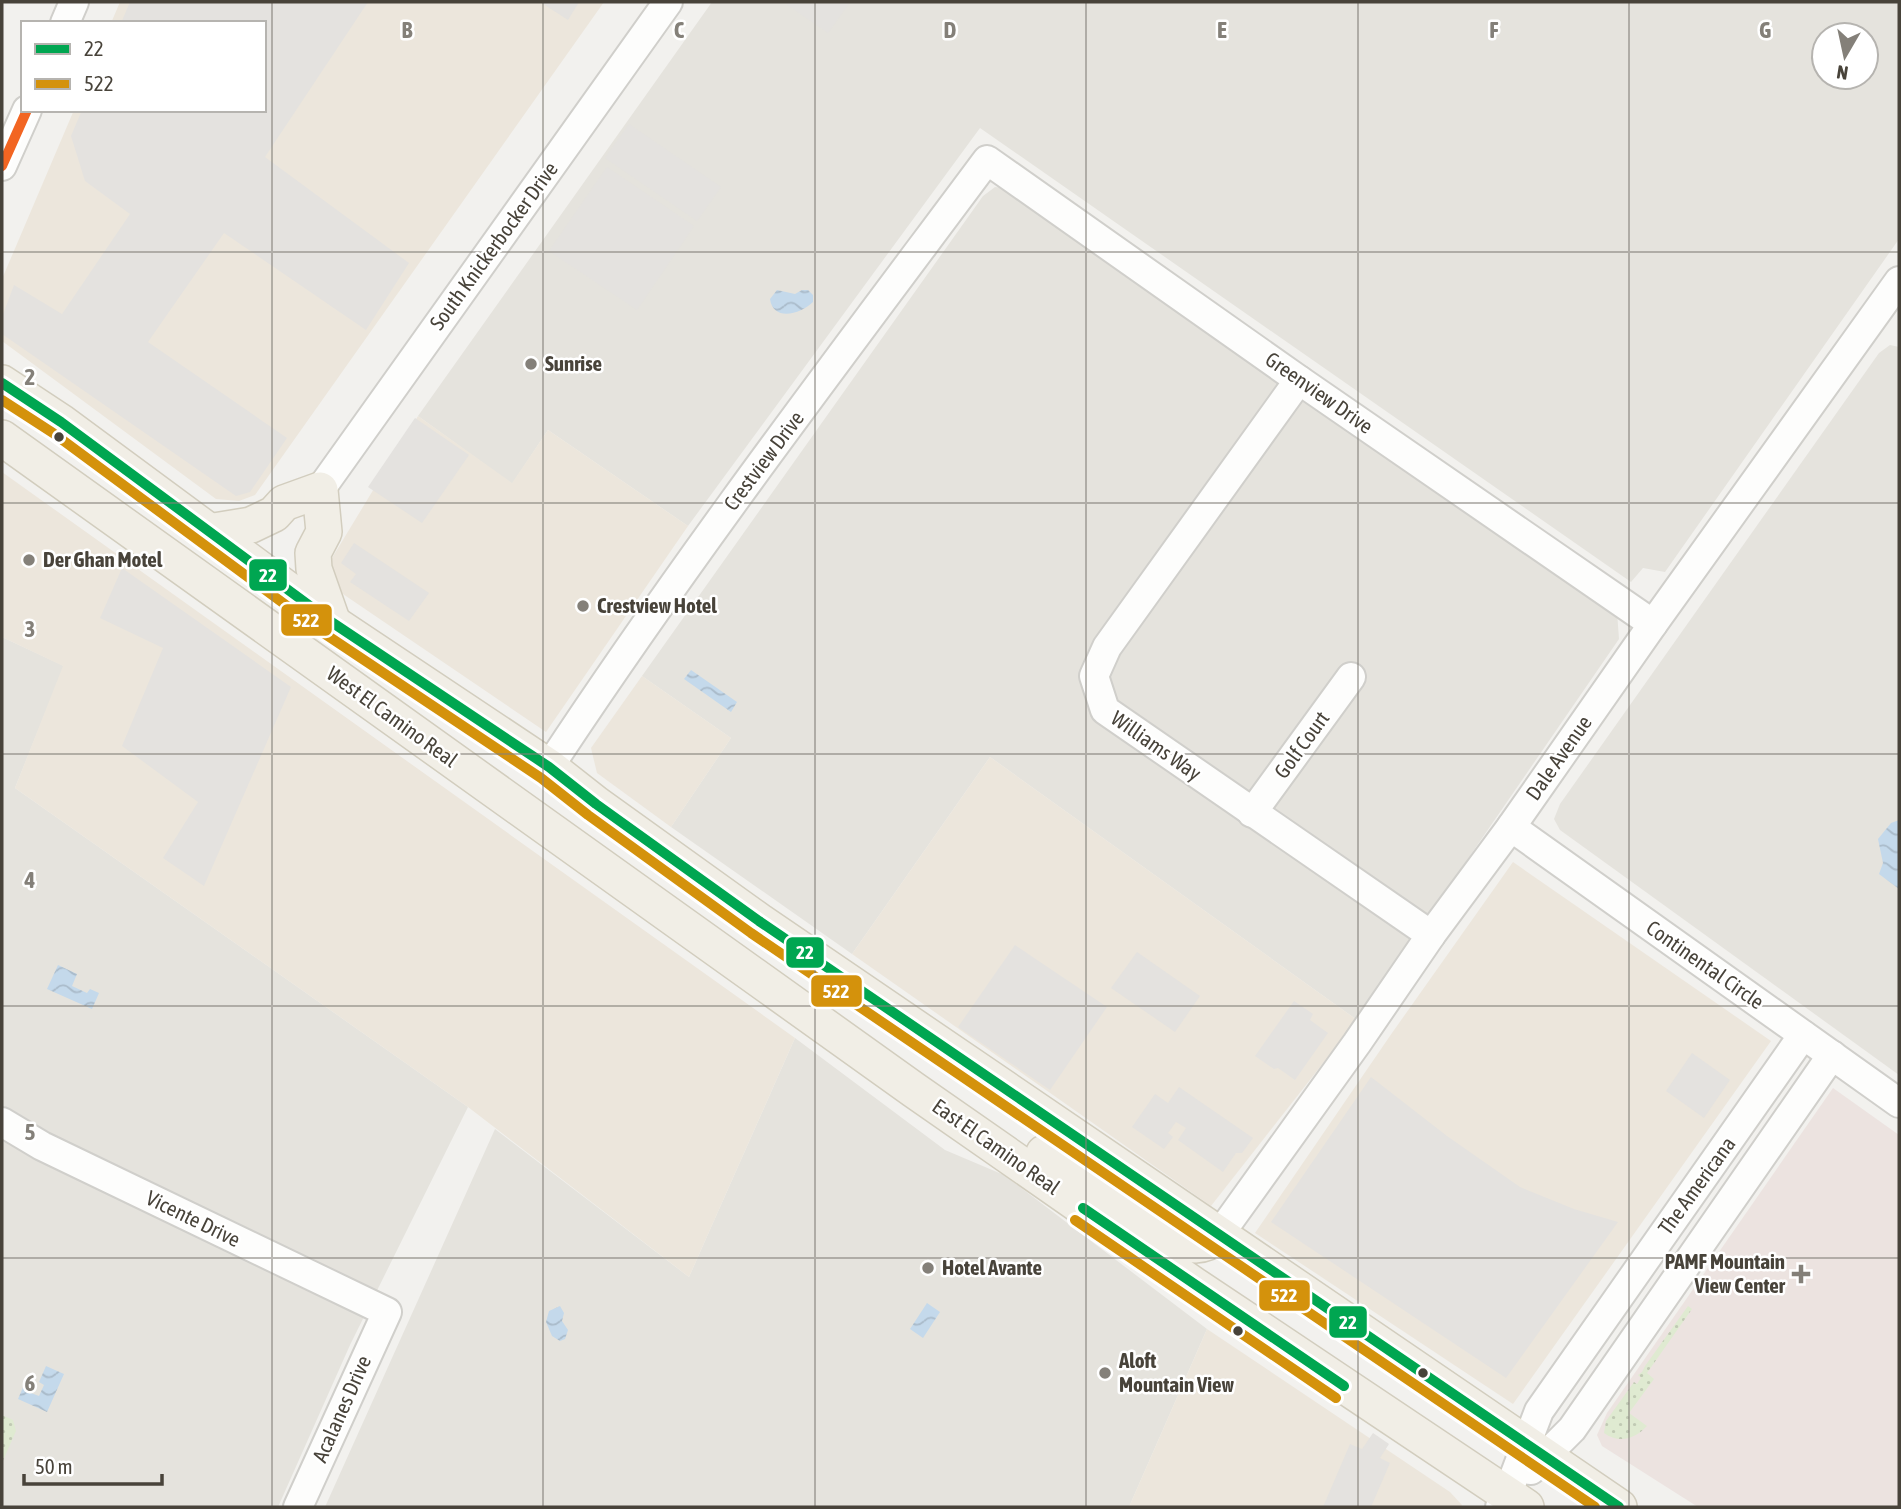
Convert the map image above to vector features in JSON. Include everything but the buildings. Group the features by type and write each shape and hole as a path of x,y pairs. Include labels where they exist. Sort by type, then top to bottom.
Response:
{"main road":[{"name":"West El Camino Real","path":"2,383 61,422 333,624 549,767"},
{"name":"West El Camino Real","path":"2,438 781,996"},
{"path":"208,531 251,525 275,514 284,503 320,491 324,532 313,553 314,569 333,624"},
{"path":"307,656 379,683 503,768 516,772 549,767 759,921 1619,1507"},
{"path":"609,873 625,867 642,867 728,924 759,921"},
{"name":"East El Camino Real","path":"781,996 1511,1503"},
{"path":"937,1105 1001,1125 1192,1246 1210,1243 1219,1235"}],"street":[{"path":"66,21 74,2"},
{"name":"South Knickerbocker Drive","path":"320,491 668,2"},
{"path":"2,166 26,112"},
{"name":"Greenview Drive","path":"987,160 1299,380 1653,624"},
{"name":"Crestview Drive","path":"549,767 723,516 987,160"},
{"name":"Dale Avenue","path":"1219,1235 1653,624 1890,315 1899,281"},
{"name":"Williams Way","path":"1299,380 1107,647 1094,676 1105,710 1431,935"},
{"name":"Golf Court","path":"1252,813 1351,677"},
{"name":"Continental Circle","path":"1511,827 1899,1103"},
{"name":"The Americana","path":"1535,1451 1539,1411 1803,1035"},
{"name":"The Americana","path":"1535,1451 1572,1429 1832,1055"},
{"name":"Vicente Drive","path":"2,1122 42,1146 387,1312"},
{"name":"Acalanes Drive","path":"298,1507 387,1312"},
{"path":"1511,1503 1535,1451"}],"shaded area":[{"path":"120,2 604,2 255,495 239,501 216,499 2,341 2,279 73,112 266,112 266,21 112,21"},
{"path":"130,2 368,2 265,157 409,263 366,330 224,233 148,342 287,438 250,492 236,496 2,334 2,317 14,285 62,314 130,214 85,181 71,136 81,112 266,112 266,21 122,21"},
{"path":"540,2 579,2 568,20"},
{"path":"712,2 1899,2 1899,239 1665,572 1643,568 1631,582 980,128 688,526 548,430 512,484 418,416"},
{"path":"783,2 850,2 828,33"},
{"path":"629,124 721,187 697,221 605,158"},
{"path":"607,167 694,226 637,310 549,251"},
{"path":"995,187 1012,189 1617,612 1619,639 1357,1020 990,757 852,954 671,827 731,738 642,676 983,196"},
{"path":"1890,345 1899,347 1899,1075 1560,830 1554,819 1560,804 1879,353"},
{"path":"418,416 512,483 548,430 688,526 546,732 340,592 333,578 332,558"},
{"path":"415,418 469,455 422,523 368,487"},
{"path":"2,472 795,1038 689,1277 468,1107 15,788 63,666 2,637"},
{"path":"354,543 429,593 409,621 350,582 356,574 341,563"},
{"path":"122,568 291,687 204,886 163,858 198,802 122,746 163,648 100,618"},
{"path":"2,637 64,666 15,788 468,1107 350,1345 278,1507 2,1507"},
{"path":"642,676 731,738 671,827 597,773 591,748"},
{"path":"990,757 1357,1020 1211,1206 852,954"},
{"path":"1513,862 1771,1041 1513,1404 1255,1233"},
{"path":"1015,945 1107,1007 1050,1090 958,1027"},
{"path":"1137,952 1200,996 1175,1032 1111,988"},
{"path":"1294,1001 1313,1014 1310,1020 1328,1033 1295,1080 1255,1056"},
{"path":"795,1038 945,1150 1004,1175 1207,1329 1129,1507 325,1507 495,1129 689,1277"},
{"path":"1692,1053 1730,1080 1704,1118 1666,1091"},
{"path":"1371,1077 1447,1136 1520,1187 1574,1209 1618,1222 1506,1378 1271,1222"},
{"path":"1179,1087 1253,1138 1242,1153 1236,1153 1223,1172 1178,1140 1186,1128 1176,1122 1168,1133 1173,1137 1164,1149 1132,1127 1155,1094 1168,1103"},
{"name":"PAMF Mountain View Center","path":"1833,1088 1899,1135 1899,1507 1698,1507 1602,1446 1597,1435 1607,1413"},
{"path":"1207,1329 1450,1492 1461,1507 1129,1507"},
{"path":"1373,1433 1389,1444 1380,1458 1390,1463 1371,1507 1323,1507 1350,1444 1362,1449"}],"green space":[{"path":"1688,1306 1692,1309 1647,1373 1654,1379 1629,1413 1647,1426 1627,1439 1604,1433 1606,1421 1634,1382 1637,1384 1641,1378 1638,1375"},
{"path":"2,1415 13,1420 16,1431 2,1463"}],"water":[{"path":"777,290 795,294 808,290 813,295 813,302 802,310 788,314 776,311 770,299"},
{"path":"691,670 737,702 731,712 684,679"},
{"path":"1899,820 1899,889 1879,874 1883,863 1878,839 1891,823"},
{"path":"58,965 77,974 72,986 87,993 90,989 99,993 92,1009 47,989"},
{"path":"927,1303 940,1312 923,1338 910,1329"},
{"path":"560,1306 564,1313 562,1321 568,1330 565,1339 560,1341 552,1336 546,1322 549,1311"},
{"path":"46,1366 64,1374 47,1412 18,1399 24,1385 33,1389 31,1393 39,1396 44,1385 39,1382"}],"transit line":[{"path":"2,166 26,112"},
{"name":"22","path":"2,383 61,422 333,623 549,767 759,921 1619,1507"},
{"name":"522","path":"2,400 53,433 325,634 541,778 751,933 1595,1507"},
{"name":"22","path":"1083,1208 1344,1386"},
{"name":"522","path":"1075,1220 1336,1398"}],"place":[{"name":"Sunrise","path":"531,364"},
{"name":"Der Ghan Motel","path":"29,560"},
{"name":"Crestview Hotel","path":"583,606"},
{"name":"Hotel Avante","path":"928,1268"},
{"name":"PAMF Mountain View Center","path":"1801,1274"},
{"name":"Aloft Mountain View","path":"1105,1373"}]}
